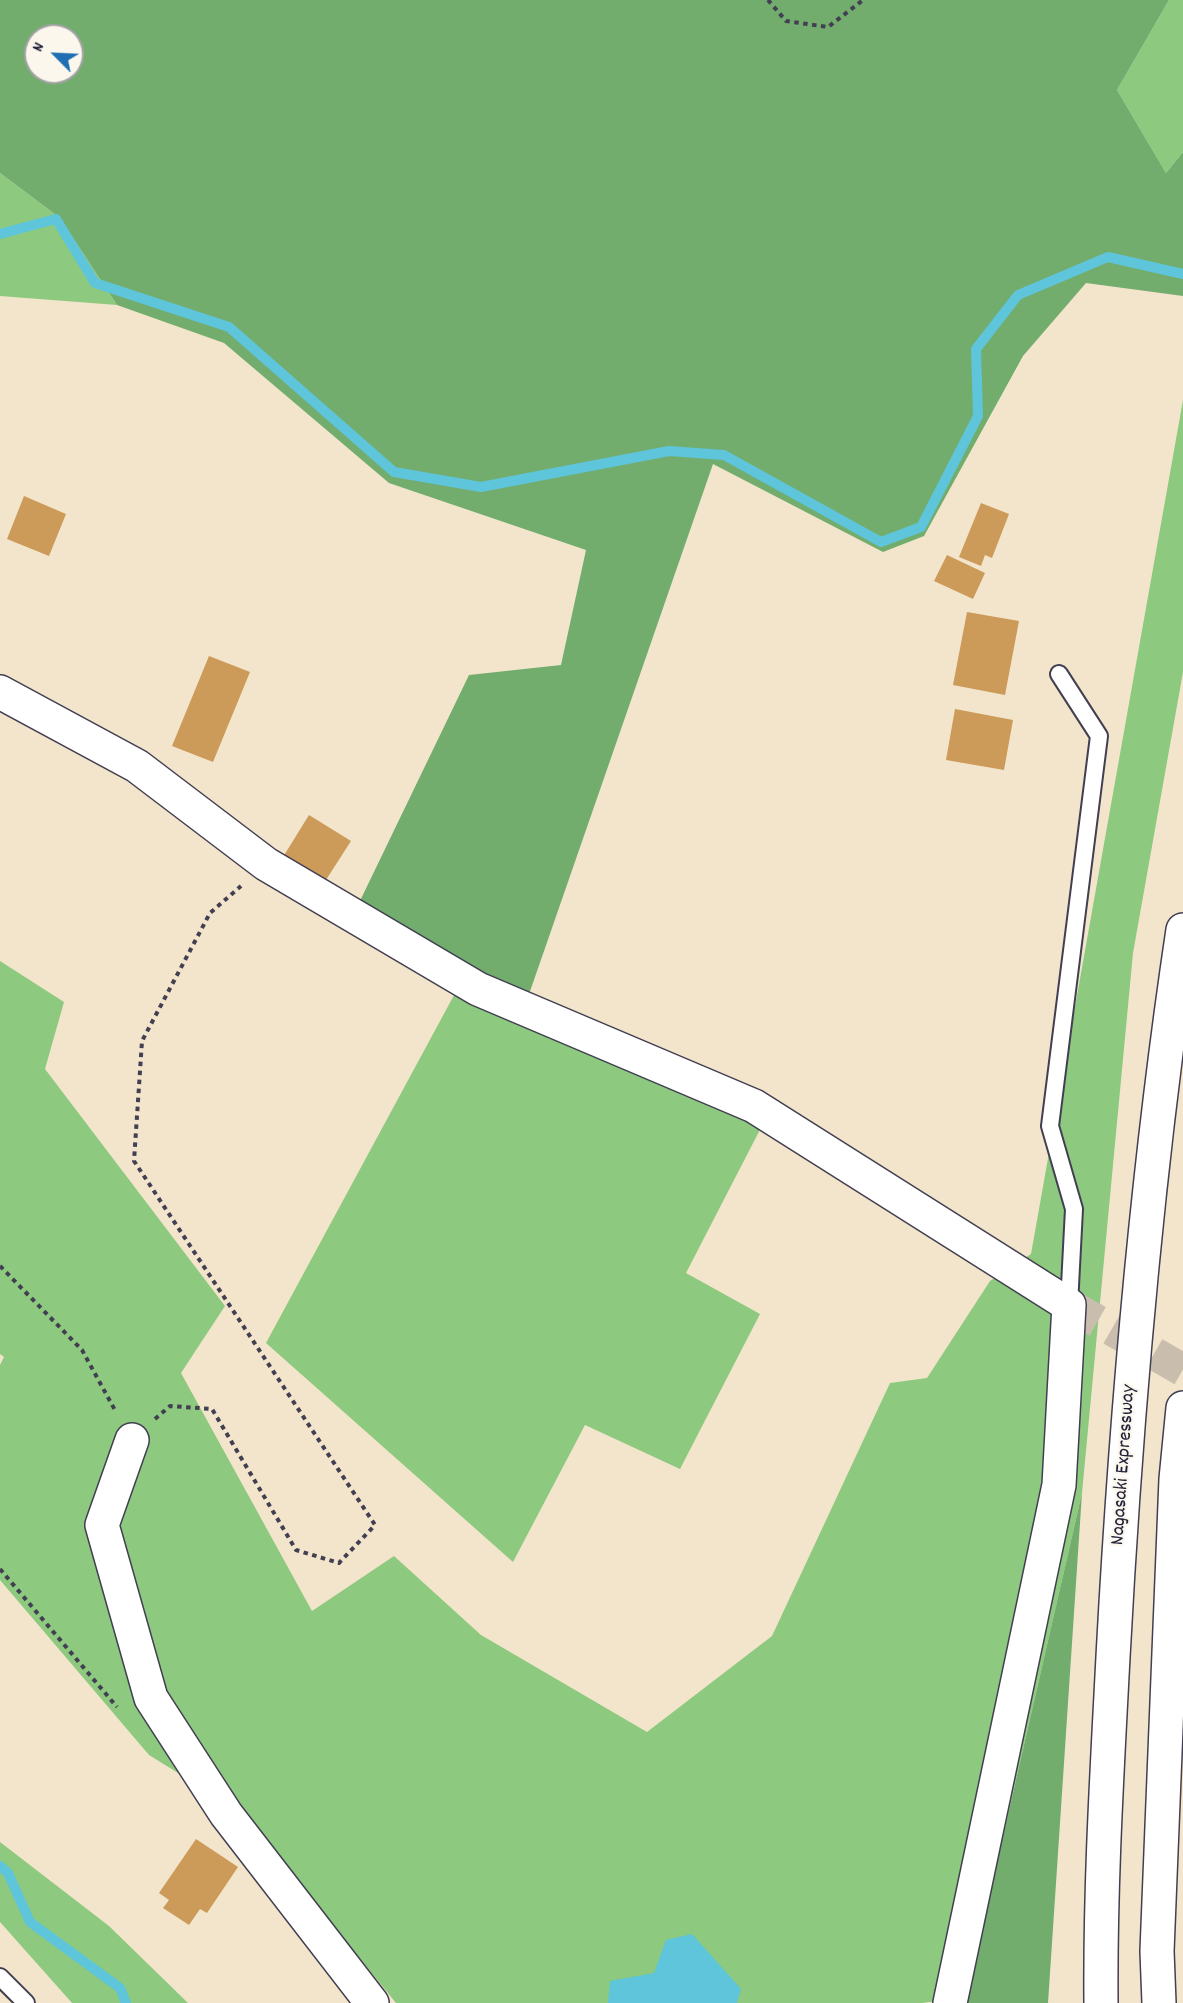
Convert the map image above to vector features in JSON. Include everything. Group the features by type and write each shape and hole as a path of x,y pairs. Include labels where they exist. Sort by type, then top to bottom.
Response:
{"main road":[{"path":"0,692 137,766 266,864 478,989 754,1106 1069,1305 1059,1485 950,2003"},
{"name":"Nagasaki Expressway","path":"1101,2003 1100,1917 1124,1462 1161,1075 1183,930"},
{"path":"1159,2003 1157,1951 1176,1479 1183,1408"},
{"path":"132,1440 102,1524 151,1698 226,1814 372,2003"}],"lane":[{"path":"1059,674 1099,736 1050,1126 1074,1209 1069,1305"},
{"path":"0,1977 27,2003"}],"path":[{"path":"768,0 786,21 828,27 863,0"},
{"path":"0,1266 82,1350 132,1440 170,1406 212,1409 296,1550 339,1563 375,1525 134,1161 142,1041 210,913 266,864"},
{"path":"0,1569 120,1710"}],"green space":[{"path":"0,0 1169,0 1117,90 1166,173 1183,152 1183,296 1086,283 1023,356 924,536 883,552 713,464 527,1000 358,905 469,675 561,665 586,550 389,483 224,343 117,305 60,218 0,173"},
{"path":"1169,0 1183,0 1183,152 1166,173 1117,90"},
{"path":"0,173 60,218 117,305 0,296"},
{"path":"1183,400 1183,672 1133,953 1082,1493 966,1997 922,2003 396,2003 241,1812 149,1755 0,1580 0,1365 4,1357 0,1354 0,961 64,1002 45,1069 225,1306 181,1373 312,1611 394,1556 481,1635 647,1732 772,1636 890,1383 927,1378 990,1281 1031,1254"},
{"path":"466,973 765,1120 686,1273 760,1314 680,1469 585,1425 513,1562 266,1343"},
{"path":"1082,1493 1048,2003 967,2003 966,1997"},
{"path":"0,1842 109,1926 188,2003 72,2003 0,1922"}],"water":[{"path":"692,1934 741,1989 737,2003 608,2003 610,1981 654,1973 666,1940"}],"building":[{"path":"24,496 66,514 49,556 7,539"},
{"path":"981,503 1009,514 992,558 985,555 981,566 959,557"},
{"path":"947,555 985,573 973,599 934,581"},
{"path":"967,612 1019,621 1005,695 953,685"},
{"path":"209,656 250,672 213,762 172,746"},
{"path":"955,709 1013,720 1004,770 946,760"},
{"path":"309,815 351,841 324,883 283,857"},
{"path":"196,1839 238,1867 207,1913 200,1909 189,1925 163,1908 169,1900 159,1893"}],"waterway":[{"path":"0,234 56,219 95,283 229,327 394,472 481,487 669,451 724,455 881,542 921,527 978,416 976,349 1018,295 1108,257 1183,274"},
{"path":"0,1866 8,1873 30,1922 120,1988 126,2003"}],"tunnel":[{"path":"1069,1305 1183,1370"}]}
